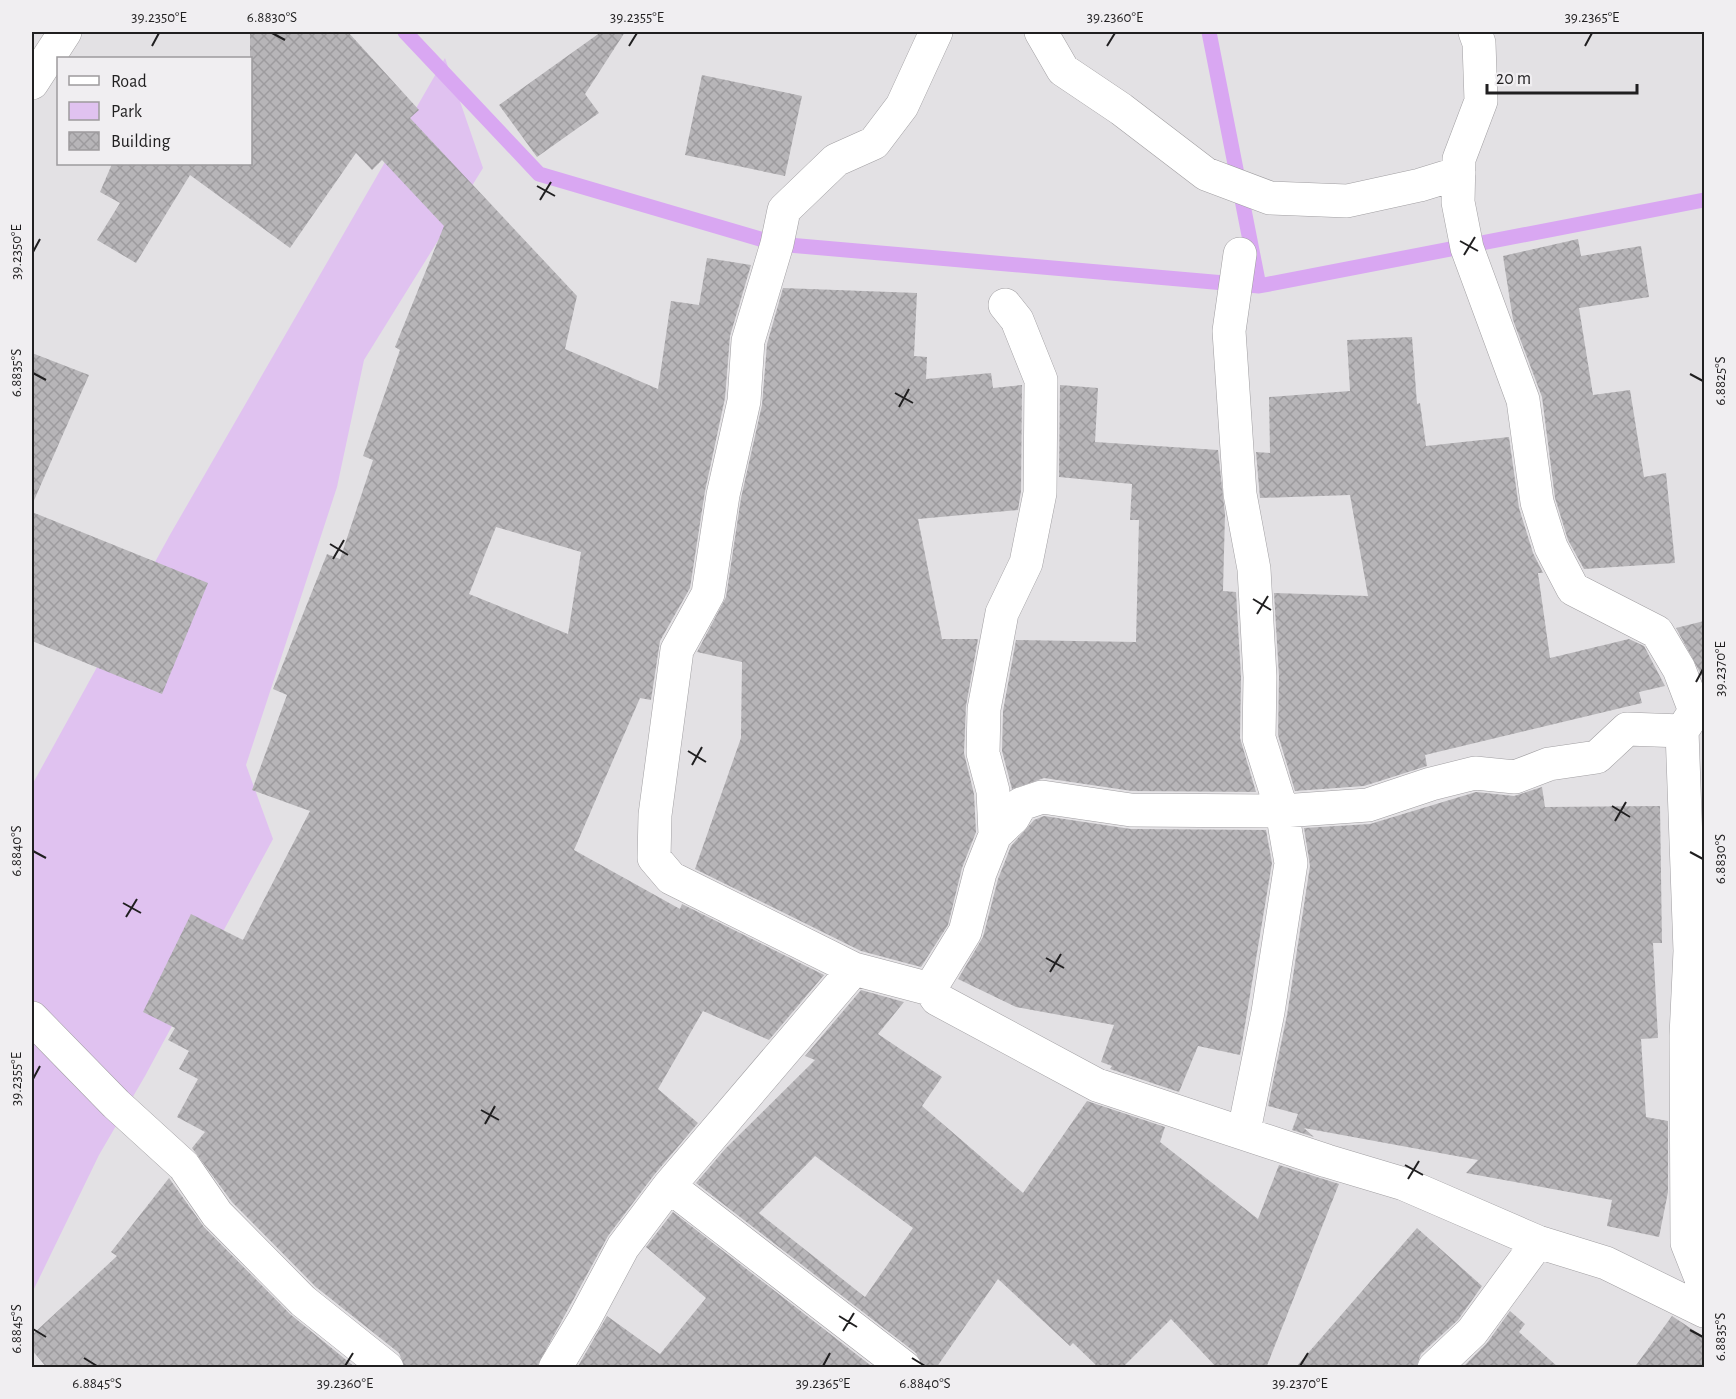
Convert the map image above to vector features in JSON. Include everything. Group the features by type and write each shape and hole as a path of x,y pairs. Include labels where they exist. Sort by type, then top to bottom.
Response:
{"street":[{"path":"32,83 65,32"},
{"path":"936,32 902,106 874,143 836,160 784,210 777,244 748,341 744,401 723,495 708,594 677,650 655,815 654,858 672,878 854,969 930,989 937,999 1097,1085 1404,1184 1538,1242 1606,1263 1704,1311"},
{"path":"1041,32 1063,70 1120,109 1206,174 1270,198 1347,201 1420,185 1459,173"},
{"path":"1475,32 1479,44 1481,101 1459,159 1458,202 1467,248 1523,400 1537,502 1551,547 1573,589 1657,632 1679,669 1694,719 1690,951 1686,1036 1686,1244 1704,1286"},
{"path":"1240,254 1229,331 1240,494 1254,569 1260,677 1259,738 1282,811 1291,863 1268,1012 1244,1131"},
{"path":"930,989 964,932 980,873 995,835 993,791 983,753 984,709 1002,613 1026,563 1040,493 1041,380 1017,320 1005,305"},
{"path":"995,835 1013,818 1021,804 1042,797 1131,810 1282,811 1368,805 1431,784 1475,773 1515,777 1549,764 1597,757 1627,729 1694,719"},
{"path":"555,1368 623,1247 669,1186 854,969"},
{"path":"32,1018 116,1104 184,1166 217,1214 303,1301 387,1368"},
{"path":"669,1186 905,1368"},
{"path":"1434,1368 1472,1332 1538,1242"}],"green space":[{"path":"445,58 483,168 364,360 337,487 246,765 273,839 145,1076 99,1155 32,1293 32,785 171,533"}],"building":[{"path":"250,32 348,32 419,110 410,118 577,296 565,349 658,389 671,301 699,305 707,258 751,265 730,336 725,398 705,491 690,588 660,641 651,700 640,698 574,850 680,909 682,904 824,975 769,1040 703,1011 658,1089 698,1123 654,1175 608,1236 536,1368 405,1368 399,1353 316,1287 232,1202 192,1148 205,1132 177,1117 198,1079 179,1069 189,1051 168,1040 175,1028 143,1012 191,914 243,940 310,811 252,790 287,695 273,689 327,554 340,559 373,460 363,456 400,350 395,347 444,226 382,160 372,170 356,153 290,248 190,175 136,263 97,240 120,203 100,192 112,165 252,165","holes":["496,527 581,552 568,634 469,594"]},
{"path":"601,32 625,32 585,94 599,113 537,157 499,105"},
{"path":"702,75 802,96 785,176 685,155"},
{"path":"1578,239 1581,256 1641,246 1649,297 1579,308 1593,395 1630,390 1644,477 1666,473 1675,563 1584,569 1568,540 1555,498 1542,397 1513,320 1503,256"},
{"path":"783,288 917,293 914,356 927,357 926,379 991,373 993,388 1022,385 1021,491 1018,510 918,519 942,639 978,639 966,706 964,753 974,794 976,832 962,868 948,925 921,967 861,951 695,869 741,738 742,662 697,652 726,597 741,498 762,405 767,344"},
{"path":"1412,337 1417,404 1420,403 1426,446 1509,437 1519,508 1533,553 1543,573 1538,573 1550,658 1629,639 1644,646 1665,686 1639,692 1642,703 1425,755 1427,766 1364,786 1295,791 1278,735 1279,676 1274,593 1368,596 1350,495 1260,498 1256,452 1270,453 1269,397 1350,391 1347,340"},
{"path":"32,353 89,375 32,505"},
{"path":"1060,385 1098,388 1095,442 1218,450 1225,514 1223,591 1236,592 1241,677 1240,738 1256,792 1132,791 1044,778 1012,789 1002,751 1003,711 1016,640 1136,642 1139,520 1130,520 1132,484 1059,477"},
{"path":"32,512 208,583 162,694 32,641"},
{"path":"1704,621 1704,678 1703,678 1676,628"},
{"path":"1542,787 1545,807 1660,806 1662,943 1653,943 1658,1038 1641,1039 1646,1117 1668,1121 1668,1192 1659,1237 1607,1226 1612,1200 1466,1173 1478,1160 1304,1128 1314,1137 1292,1130 1298,1114 1268,1106 1287,1015 1310,866 1304,828 1370,824 1476,792 1514,796"},
{"path":"1044,816 1131,829 1266,830 1272,863 1240,1055 1198,1046 1179,1092 1110,1069 1112,1066 1101,1062 1114,1025 1016,1007 958,979 983,937 998,879 1011,846 1034,820"},
{"path":"861,990 904,1002 878,1034 942,1077 922,1106 1023,1193 1087,1101 1165,1127 1160,1142 1258,1219 1279,1165 1339,1184 1266,1368 1217,1368 1171,1319 1122,1368 1099,1368 1073,1343 1070,1346 998,1279 936,1368 923,1368 916,1353 696,1183 726,1148 815,1060 805,1056","holes":["815,1156 913,1228 865,1297 759,1213"]},
{"path":"169,1178 204,1227 290,1314 356,1368 47,1368 32,1350 32,1335 117,1256 111,1252"},
{"path":"673,1212 874,1368 577,1368 607,1316 660,1354 706,1298 646,1247"},
{"path":"1417,1228 1482,1286 1458,1320 1421,1354 1416,1368 1295,1368"},
{"path":"1510,1311 1525,1324 1519,1332 1559,1368 1462,1368 1487,1343"},
{"path":"1672,1316 1704,1337 1704,1368 1634,1368"}],"waterway":[{"path":"405,32 539,174 777,244 1259,286 1704,200"},
{"path":"1209,32 1259,286"}]}
